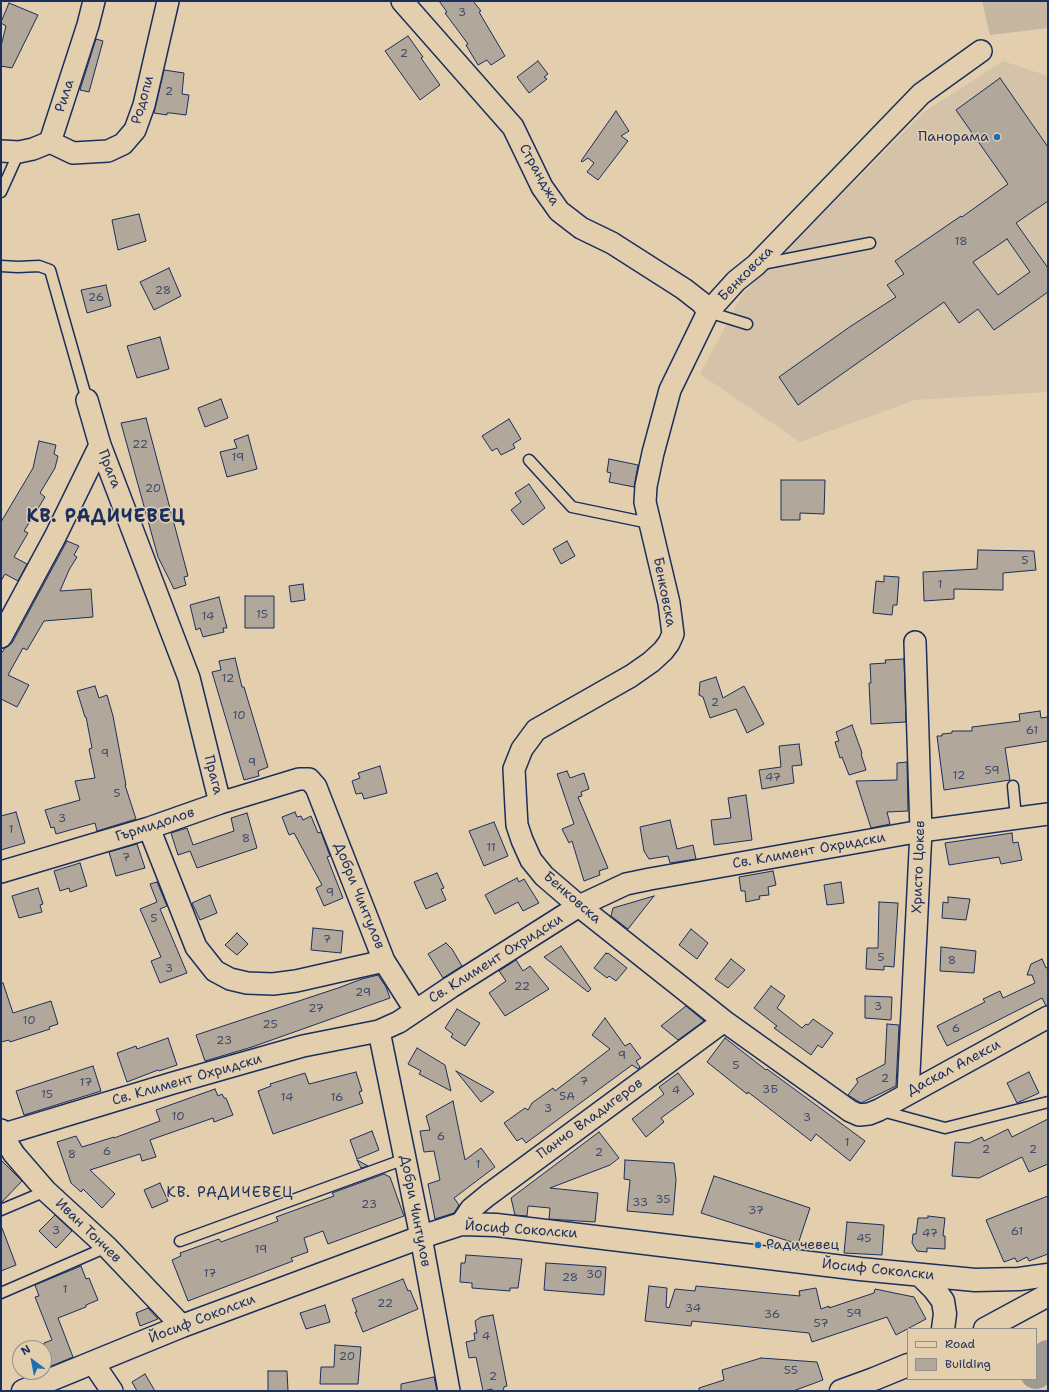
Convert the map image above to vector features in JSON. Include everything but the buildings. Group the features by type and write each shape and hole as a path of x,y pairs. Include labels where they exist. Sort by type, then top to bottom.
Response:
{"street":[{"name":"Рила","path":"50,142 88,25 94,1"},
{"name":"Родопи","path":"50,142 73,153 108,151 123,144 134,130 144,105 168,1"},
{"name":"Странджа","path":"402,1 513,127 542,187 559,211 581,228 612,243 684,289 702,303 708,312"},
{"name":"Бенковска","path":"869,1112 850,1111 724,1021 579,906 544,876 531,860 517,825 514,769 522,748 536,730 631,676 651,662 669,643 672,634 669,602 649,523 645,502 646,486 653,453 670,390 708,312 736,281 756,265 921,94 981,51"},
{"path":"10,152 34,149 50,142"},
{"name":"Прага","path":"87,400 100,445 189,678 220,803"},
{"path":"1,637 55,537 100,445"},
{"name":"Христо Цокев","path":"908,1093 921,831 915,642"},
{"name":"Гърмидолов","path":"1,872 149,828 220,803 298,779 309,779"},
{"name":"Добри Чинтулов","path":"309,779 316,787 384,961 415,1010"},
{"name":"Св. Климент Охридски","path":"2,1134 303,1046 379,1031 399,1022 415,1010 579,906 626,884 921,831 1048,814"},
{"path":"149,828 196,947 214,971 230,979 247,983 273,984 296,981 384,961"},
{"name":"Даскал Алекси","path":"869,1112 908,1093 1048,1018"},
{"name":"Панчо Владигеров","path":"461,1224 471,1209 488,1195 724,1021"},
{"name":"Добри Чинтулов","path":"379,1031 421,1237 450,1391"},
{"name":"Иван Тончев","path":"2,1134 14,1154 46,1191 107,1247 182,1326"},
{"name":"Йосиф Соколски","path":"23,1391 182,1326 421,1237 461,1224 496,1225 860,1269 975,1280 1019,1279 1048,1275"},
{"path":"920,1274 943,1301 945,1314 944,1328"},
{"path":"987,1328 1048,1295"},
{"path":"93,1363 112,1391"},
{"path":"841,1391 907,1365"}],"lane":[{"path":"1,192 10,152"},
{"path":"756,265 870,243"},
{"name":"Прага","path":"1,266 39,266 50,270 87,400"},
{"path":"708,312 747,324"},
{"path":"529,460 572,507 649,523"},
{"path":"1013,786 1016,818"},
{"path":"869,1112 945,1128 1048,1102"},
{"path":"180,1241 405,1159"},
{"path":"1,1210 46,1191"},
{"path":"1,1293 107,1247"}],"shaded area":[{"path":"982,1 1048,1 1048,28 990,35"},
{"path":"1003,61 1048,76 1048,392 915,400 800,442 700,374 742,295 924,112"}],"waterway":[{"path":"1037,1372 1048,1356"}],"place":[{"name":"Панорама","path":"997,137"},
{"name":"Радичевец","path":"758,1245"}],"district":[{"name":"КВ. РАДИЧЕВЕЦ","path":"106,517"},
{"name":"КВ. РАДИЧЕВЕЦ","path":"230,1193"}]}
